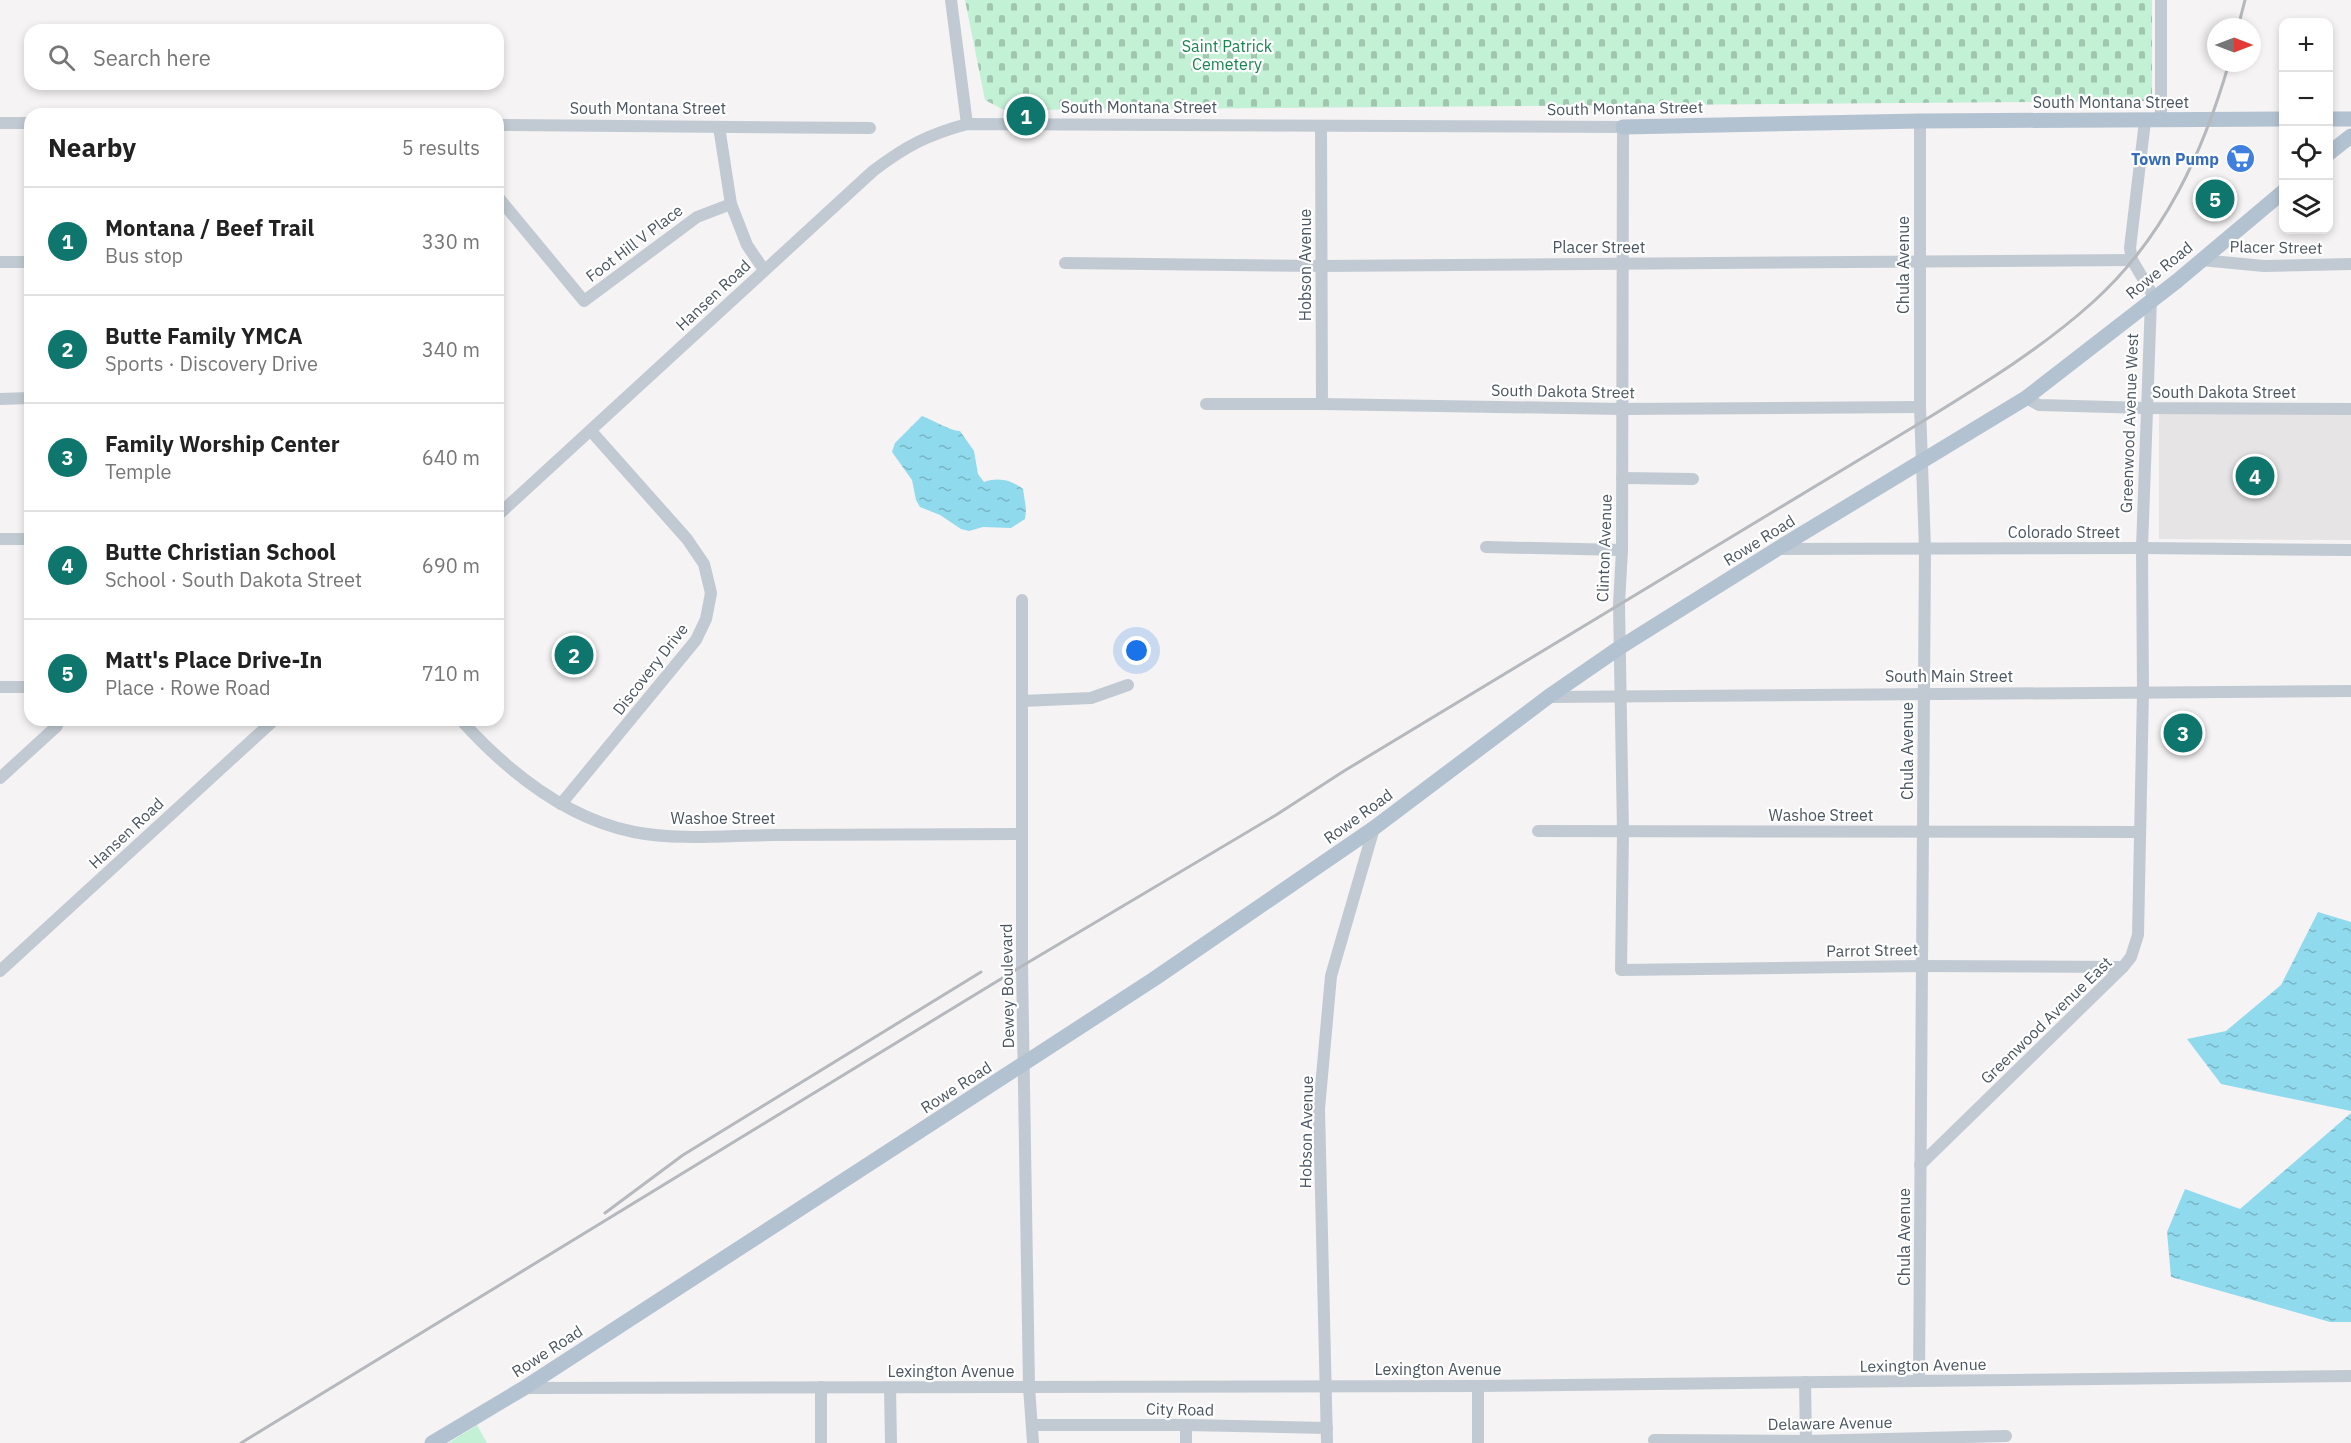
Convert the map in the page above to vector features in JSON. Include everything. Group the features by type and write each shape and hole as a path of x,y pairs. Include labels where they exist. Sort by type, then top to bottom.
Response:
{"main road":[{"name":"South Montana Street","path":"1623,127 1920,121 2279,119"},
{"path":"2333,119 2351,119"},
{"path":"2333,150 2351,136"},
{"name":"Rowe Road","path":"432,1443 524,1388 1154,979 1374,828 1548,697 1619,648 2026,398 2102,341 2279,194"}],"street":[{"path":"951,0 967,124"},
{"path":"2161,120 2162,0"},
{"name":"Chula Avenue","path":"1919,1382 1925,549 1920,407 1920,121"},
{"path":"2145,121 2130,248 2133,260 2152,298"},
{"path":"0,123 24,123"},
{"name":"South Montana Street","path":"967,124 1623,127"},
{"name":"Hansen Road","path":"504,510 873,171 905,147 939,132 967,124"},
{"name":"South Montana Street","path":"504,125 870,128"},
{"path":"719,127 731,204 747,245 764,270"},
{"name":"Hobson Avenue","path":"1321,127 1322,404"},
{"name":"Clinton Avenue","path":"1621,970 1623,832 1619,604 1622,550 1623,127"},
{"name":"Foot Hill V Place","path":"504,204 584,302 697,217 731,204"},
{"name":"Placer Street","path":"1065,263 1321,266 2133,260"},
{"name":"Placer Street","path":"2201,260 2264,266 2351,264"},
{"path":"0,262 24,262"},
{"name":"Greenwood Avenue West","path":"2143,692 2142,548 2145,408 2152,298"},
{"path":"0,399 24,398"},
{"name":"South Dakota Street","path":"2026,398 2039,405 2351,409"},
{"name":"South Dakota Street","path":"1206,404 1622,409 1920,407"},
{"name":"Discovery Drive","path":"561,804 696,640 706,619 711,593 704,564 687,539 591,431"},
{"path":"1622,478 1693,479"},
{"path":"0,539 24,539"},
{"path":"1486,547 1622,550"},
{"name":"Colorado Street","path":"1777,549 2351,550"},
{"name":"Dewey Boulevard","path":"1022,600 1024,1064 1029,1387 1033,1443"},
{"path":"1022,701 1091,698 1128,685"},
{"path":"0,687 24,687"},
{"name":"South Main Street","path":"1548,697 2351,691"},
{"name":"Greenwood Avenue East","path":"1920,1165 2131,957 2138,935 2143,692"},
{"path":"0,778 57,726"},
{"name":"Hansen Road","path":"0,970 267,726"},
{"name":"Washoe Street","path":"467,726 516,774 561,804 595,819 634,831 676,835 1022,834"},
{"name":"Hobson Avenue","path":"1327,1443 1319,1109 1331,976 1374,828"},
{"name":"Washoe Street","path":"1538,831 2140,832"},
{"name":"Parrot Street","path":"1621,970 1921,966 2123,967"},
{"name":"Lexington Avenue","path":"524,1388 1478,1386 2351,1376"},
{"path":"1805,1382 1806,1442"},
{"path":"1478,1386 1478,1443"},
{"path":"820,1387 821,1443"},
{"path":"890,1388 891,1443"},
{"name":"City Road","path":"1032,1425 1327,1428"},
{"path":"1186,1425 1186,1443"},
{"name":"Delaware Avenue","path":"1654,1440 1806,1442 2006,1436"}],"shaded area":[{"path":"2159,413 2351,413 2351,540 2159,539"}],"green space":[{"name":"Saint Patrick Cemetery","path":"965,0 2152,0 2152,101 1004,110 985,100"},
{"path":"477,1425 487,1443 448,1443 450,1442"}],"water":[{"path":"922,416 960,431 974,451 978,474 984,482 1005,480 1023,489 1025,519 1011,528 983,527 969,531 920,507 916,500 912,480 892,452 895,443"},
{"path":"2318,912 2351,922 2351,1111 2221,1084 2187,1039 2226,1031 2281,985"},
{"path":"2351,1113 2351,1322 2330,1322 2171,1277 2167,1232 2185,1189 2240,1209"}],"railway":[{"path":"2240,18 2245,0"},
{"path":"241,1443 1022,966 1276,815 1344,771 1920,423 2031,351 2093,302 2141,250 2178,192 2193,161 2207,129 2226,72"},
{"path":"605,1213 683,1155 981,972"}],"place":[{"name":"Montana / Beef Trail","path":"1026,116"},
{"name":"Town Pump","path":"2240,159"},
{"name":"Matt's Place Drive-In","path":"2215,199"},
{"name":"Butte Christian School","path":"2255,476"},
{"name":"Butte Family YMCA","path":"574,655"},
{"name":"Family Worship Center","path":"2183,733"}]}
